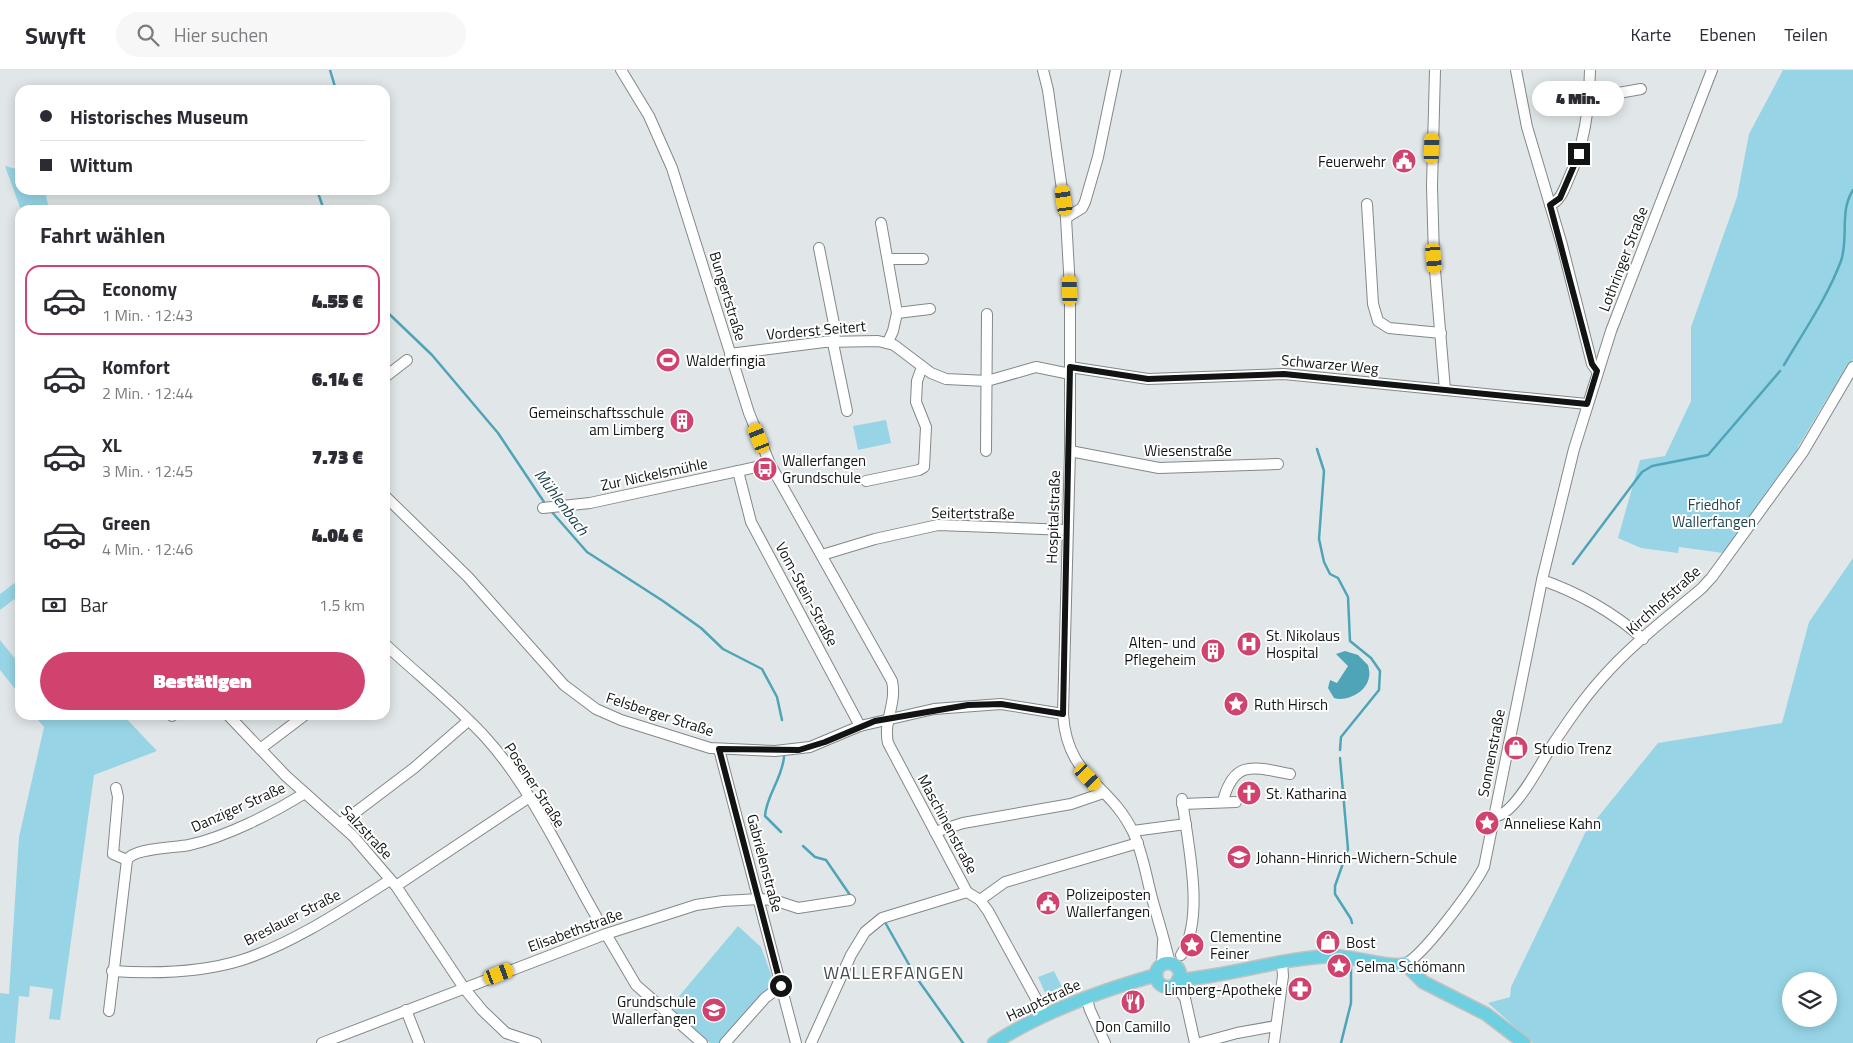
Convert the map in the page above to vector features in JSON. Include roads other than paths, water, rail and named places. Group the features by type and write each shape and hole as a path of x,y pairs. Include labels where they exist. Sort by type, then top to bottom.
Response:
{"main road":[{"name":"Hauptstraße","path":"994,1043 1045,1014 1086,997 1108,990 1124,990 1168,975 1197,977 1316,958 1354,957 1395,966 1405,964"},
{"path":"1405,964 1423,982 1486,1014 1524,1043"}],"street":[{"name":"Bungertstraße","path":"621,70 652,122 672,168 749,413 770,464 892,681 895,699 889,718"},
{"name":"Hospitalstraße","path":"1044,70 1066,218 1069,252 1070,451 1063,714 1070,752 1082,770 1133,831 1138,843 1163,941 1168,975 1185,998 1195,1043"},
{"path":"1066,218 1082,208 1085,202 1100,148 1116,70"},
{"path":"1435,70 1432,186 1445,390"},
{"path":"1516,70 1527,127 1550,205 1592,364 1597,371"},
{"path":"1550,205 1560,198 1579,154 1587,126 1590,70"},
{"name":"Lothringer Straße","path":"1542,580 1566,479 1597,371 1635,267 1712,70"},
{"path":"1590,98 1641,89"},
{"path":"1367,204 1373,304 1378,321 1388,328 1441,332"},
{"path":"881,223 897,313 893,331 888,342"},
{"path":"819,248 836,342 834,348 848,411"},
{"path":"888,259 923,259"},
{"path":"897,313 930,309"},
{"path":"986,451 987,314"},
{"name":"Vorderst Seitert","path":"730,354 836,342 888,342 922,367 946,379 987,381 1036,367 1070,370"},
{"path":"390,372 407,360"},
{"path":"866,481 919,470 924,467 926,427 916,402 917,380 922,367"},
{"name":"Kirchhofstraße","path":"1495,816 1500,816 1510,808 1584,700 1614,665 1702,588 1712,576 1803,452 1853,367"},
{"name":"Schwarzer Weg","path":"1070,370 1148,379 1275,374 1587,404"},
{"name":"Wiesenstraße","path":"1070,451 1160,468 1278,464"},
{"name":"Zur Nickelsmühle","path":"548,508 590,503 770,464"},
{"name":"Vom-Stein-Straße","path":"738,471 751,522 860,726"},
{"name":"Felsberger Straße","path":"390,507 462,571 548,669 574,695 596,709 621,720 694,744 719,749 799,750 825,742 860,726 889,718 934,709 984,704 1001,704 1063,714"},
{"name":"Seitertstraße","path":"822,555 938,525 1067,530"},
{"path":"1542,580 1566,589 1596,606 1624,623 1643,639"},
{"name":"Sonnenstraße","path":"1405,964 1418,954 1454,911 1479,877 1486,859 1542,580"},
{"name":"Posener Straße","path":"390,649 468,721 499,754 528,798 596,916"},
{"name":"Maschinenstraße","path":"889,718 886,736 888,743 968,892 980,900 996,924 1045,1014"},
{"name":"Salzstraße","path":"233,720 305,793 340,824 393,883 464,988 509,1040"},
{"path":"260,749 299,720"},
{"path":"340,824 414,768 468,721"},
{"name":"Gabrielenstraße","path":"719,749 760,899 796,1043"},
{"path":"1223,801 1229,782 1240,771 1247,769 1290,774"},
{"path":"108,1011 127,860 113,854 118,797 116,788"},
{"name":"Danziger Straße","path":"127,860 134,853 188,845 214,838 305,793"},
{"path":"935,832 963,823 1071,804 1103,793"},
{"name":"Breslauer Straße","path":"112,971 158,973 211,966 242,959 311,927 393,883 528,798"},
{"path":"1181,955 1189,941 1192,902 1191,860 1182,801 1236,802"},
{"path":"1133,831 1186,824"},
{"path":"980,900 1005,882 1138,843"},
{"path":"812,1043 850,955 865,932 882,918 968,892"},
{"name":"Elisabethstraße","path":"322,1043 606,934 696,905 722,901 760,899 774,900 794,908 850,900"},
{"path":"606,934 636,985 702,1043"},
{"path":"1274,1043 1283,976 1282,963"},
{"path":"725,1043 765,998 781,986"},
{"path":"1086,997 1105,1043"},
{"path":"406,1010 419,1043"},
{"path":"1200,1043 1276,1026"},
{"path":"509,1040 536,1043"}],"waterway":[{"name":"Mühlenbach","path":"330,70 334,85"},
{"path":"1784,365 1822,301 1841,261 1846,207 1853,190"},
{"name":"Mühlenbach","path":"319,195 322,205"},
{"name":"Mühlenbach","path":"390,315 432,355 498,433 546,505"},
{"path":"1573,564 1642,472 1652,466 1708,455 1780,371"},
{"path":"1317,449 1324,471 1319,539 1324,562 1330,574 1338,578 1348,597 1350,641 1371,658 1380,671 1379,690 1341,737 1340,750"},
{"name":"Mühlenbach","path":"551,511 587,552 701,628 723,649 762,669 777,697 782,720"},
{"name":"Mühlenbach","path":"781,832 765,816 768,801 783,765 784,757"},
{"path":"1340,758 1348,849 1335,886 1335,894 1352,923"},
{"name":"Mühlenbach","path":"803,846 815,857 826,860 850,895"},
{"name":"Mühlenbach","path":"886,924 916,977 963,1043"},
{"path":"1341,1043 1351,1003 1351,966"}],"place":[{"name":"Feuerwehr","path":"1404,161"},
{"name":"Walderfingia","path":"668,360"},
{"name":"Gemeinschaftsschule am Limberg","path":"682,421"},
{"name":"Wallerfangen Grundschule","path":"765,469"},
{"name":"St. Nikolaus Hospital","path":"1249,644"},
{"name":"Alten- und Pflegeheim","path":"1213,651"},
{"name":"Ruth Hirsch","path":"1236,704"},
{"name":"Studio Trenz","path":"1516,748"},
{"name":"St. Katharina","path":"1249,793"},
{"name":"Anneliese Kahn","path":"1487,823"},
{"name":"Johann-Hinrich-Wichern-Schule","path":"1239,857"},
{"name":"Polizeiposten Wallerfangen","path":"1048,903"},
{"name":"Bost","path":"1328,942"},
{"name":"Clementine Feiner","path":"1192,945"},
{"name":"Selma Schömann","path":"1339,966"},
{"name":"Limberg-Apotheke","path":"1300,989"},
{"name":"Don Camillo","path":"1133,1002"},
{"name":"Grundschule Wallerfangen","path":"714,1010"}],"district":[{"name":"WALLERFANGEN","path":"894,972"}],"park label":[{"name":"Friedhof Wallerfangen","path":"1714,512"}]}
